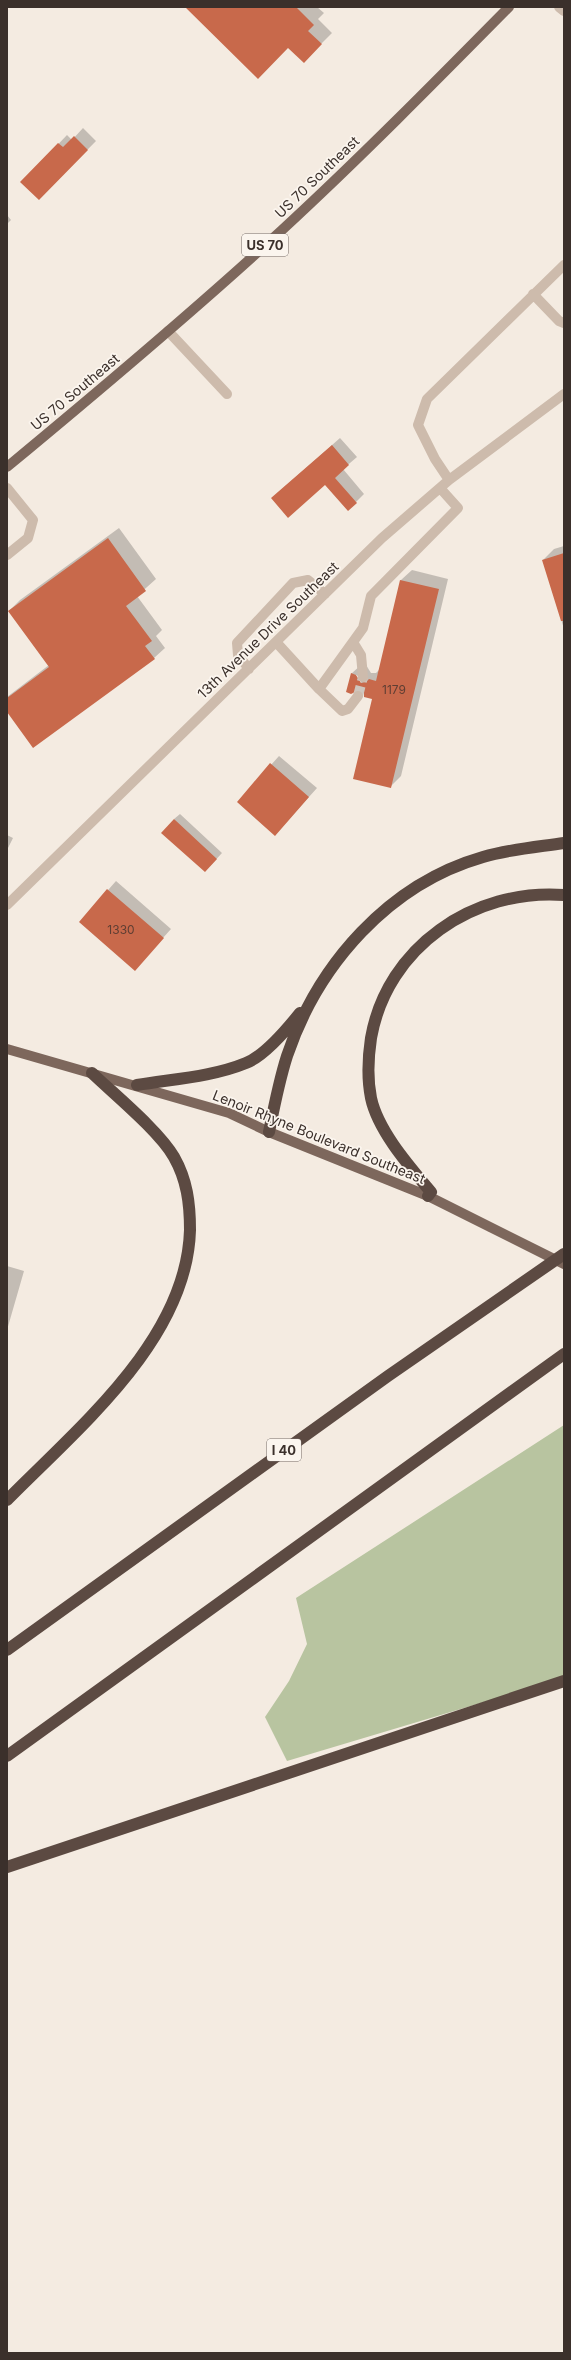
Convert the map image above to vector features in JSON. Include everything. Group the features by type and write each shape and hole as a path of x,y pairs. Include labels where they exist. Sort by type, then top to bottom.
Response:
{"highway":[{"path":"137,1085 214,1072 247,1063 284,1032 316,992 348,945 364,928 387,908 418,885 460,865 482,857 505,851 564,843"},
{"path":"428,1196 431,1192 404,1160 383,1125 371,1100 368,1055 374,1026 383,998 398,972 415,950 433,934 456,918 487,904 524,896 564,895"},
{"path":"270,1132 278,1086 287,1055 299,1025 316,992"},
{"path":"7,1500 130,1372 154,1340 166,1319 182,1280 187,1260 190,1209 188,1190 179,1167 162,1141 92,1073"},
{"name":"I 40","path":"7,1650 382,1381 564,1254"},
{"path":"7,1756 564,1354"},
{"path":"7,1867 564,1681"}],"main road":[{"name":"US 70 Southeast","path":"7,467 168,331 310,204 509,7"},
{"name":"Lenoir Rhyne Boulevard Southeast","path":"7,1049 137,1085 229,1113 270,1132 428,1196 564,1264"}],"street":[{"path":"559,7 564,12"},
{"path":"449,480 435,459 418,425 428,399 564,265"},
{"path":"533,294 560,321 564,323"},
{"path":"168,331 227,394"},
{"name":"13th Avenue Drive Southeast","path":"7,906 382,538 449,480 564,394"},
{"path":"7,488 33,520 28,538 7,555"},
{"path":"319,689 364,628 371,596 458,508 440,488"},
{"path":"249,669 238,655 237,643 293,583 308,580 325,594"},
{"path":"276,642 319,689 342,711 348,709 358,696"},
{"path":"353,642 361,655 363,677"}],"green space":[{"path":"564,1425 564,1678 287,1761 265,1717 289,1681 307,1644 296,1598"}],"building":[{"path":"185,7 296,7 314,25 308,31 322,44 304,63 288,48 258,79"},
{"path":"74,136 88,150 39,200 20,182 58,143 63,147"},
{"path":"332,445 349,465 335,478 357,503 348,511 325,485 288,518 271,498"},
{"path":"108,538 146,591 126,606 152,641 145,646 155,659 33,748 7,712 7,698 49,667 8,611"},
{"path":"564,553 564,621 561,621 542,560"},
{"path":"400,580 439,589 391,788 353,779 372,699 364,697 364,693 359,690 351,694 346,692 351,673 356,675 361,683 366,682 369,679 376,681"},
{"path":"270,763 309,797 275,836 237,802"},
{"path":"174,819 217,859 205,872 161,833"},
{"path":"107,889 164,938 135,971 79,922"}],"tunnel":[{"path":"358,696 363,677"}]}
